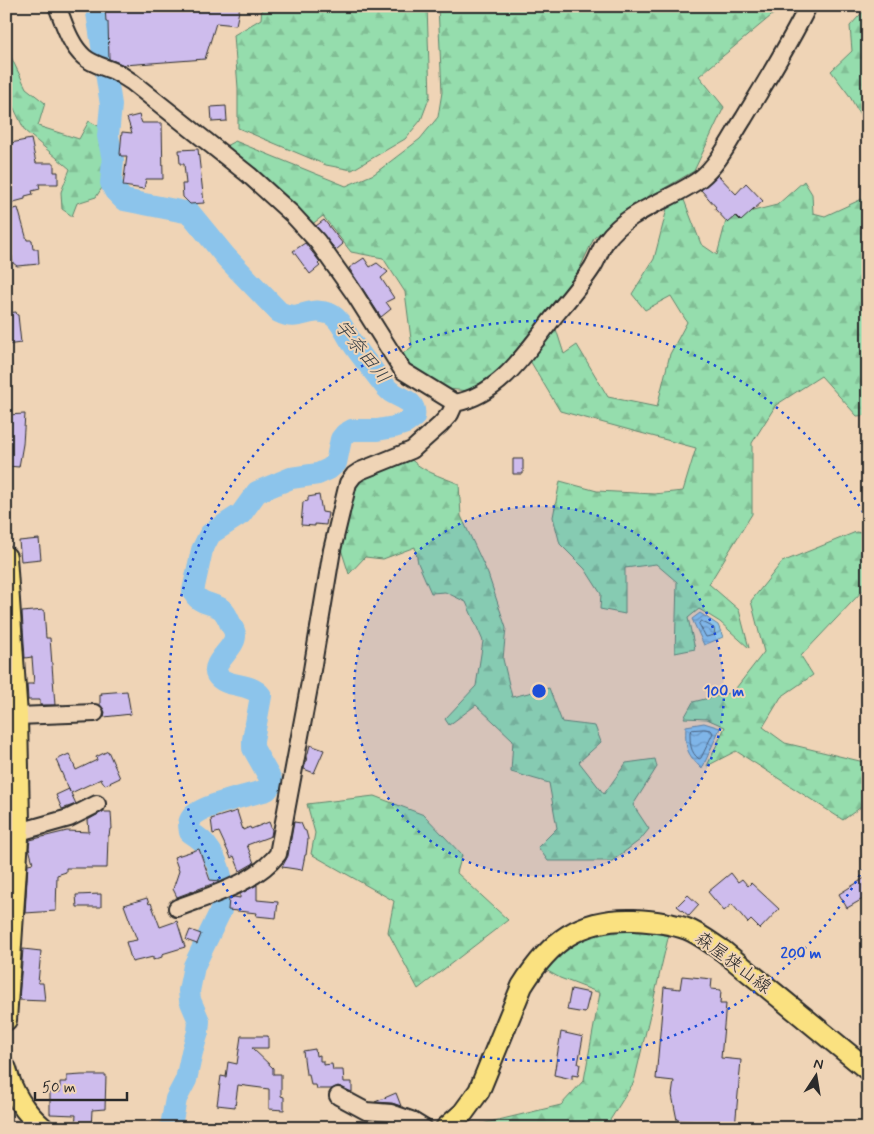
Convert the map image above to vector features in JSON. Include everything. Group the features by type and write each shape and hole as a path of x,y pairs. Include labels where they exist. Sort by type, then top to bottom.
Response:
{"main road":[{"path":"6,558 11,693 17,716 19,832 6,1020"},
{"name":"森屋狭山線","path":"446,1128 463,1112 479,1091 522,986 548,951 571,933 595,923 610,920 639,920 662,923 688,929 700,935 723,951 868,1070"},
{"path":"6,1069 20,1103 28,1114 43,1128"}],"street":[{"path":"57,6 66,31 84,57 93,63 115,71 162,105 249,175 292,214 317,241 354,293 403,371 438,394 456,403 492,387 514,368 593,267 606,242 616,230 634,216 686,187 708,171 729,142 774,68 808,6"},
{"path":"177,908 222,891 256,874 270,864 278,854 332,550 348,483 360,471 412,450 440,425 450,414 456,403"},
{"path":"17,716 95,713"},
{"path":"19,832 69,818 97,804"},
{"path":"338,1096 366,1111 391,1113 411,1120 424,1128"}],"green space":[{"path":"262,6 427,6 430,96 421,120 405,139 352,170 326,165 238,128 238,88 234,35 261,19"},
{"path":"438,6 783,6 699,76 724,107 694,171 627,210 594,238 577,274 501,369 468,391 438,388 412,371 402,354 412,347 405,292 383,258 351,252 323,216 311,225 268,181 224,147 235,141 346,186 374,174 420,139 438,117 442,92"},
{"path":"868,6 868,129 849,95 831,71 852,51 850,26"},
{"path":"6,31 11,57 26,88 45,103 38,126 79,139 89,121 115,135 116,147 111,174 96,197 77,203 72,216 62,209 61,192 70,169 25,131 6,92"},
{"path":"804,181 812,194 813,213 825,216 862,199 868,211 868,415 857,416 821,376 776,405 752,443 752,514 709,584 739,610 749,648 720,622 699,609 688,618 695,649 675,653 677,582 656,564 625,568 625,614 600,609 601,594 585,569 560,544 553,517 560,481 597,491 654,494 683,491 696,448 560,411 529,359 555,326 564,354 577,345 608,397 657,407 670,354 687,322 671,296 645,310 632,294 654,259 668,205 684,200 701,244 717,255 726,221 737,215 777,205"},
{"path":"407,455 424,469 459,484 461,516 488,574 506,628 503,659 512,697 549,688 562,722 595,726 601,742 579,762 604,794 626,763 655,759 657,767 633,805 649,829 640,840 612,861 548,861 538,847 557,828 549,783 511,772 513,740 476,705 449,725 445,719 476,686 483,641 466,602 445,592 431,593 418,563 415,547 383,559 365,557 349,574 340,546 353,484"},
{"path":"856,532 868,534 868,585 801,656 813,675 781,697 763,727 785,743 868,763 868,802 843,820 736,751 707,766 725,727 707,719 684,718 693,702 733,692 764,652 751,601 782,562"},
{"path":"374,796 424,815 462,855 457,873 508,920 418,989 388,932 394,901 311,854 315,833 307,804"},
{"path":"646,928 669,934 634,1082 605,1128 465,1128 561,1105 584,1080 600,993 560,978 544,969 563,949 603,929"}],"water":[{"path":"700,613 718,625 723,637 704,645 692,619"},
{"path":"704,723 720,728 702,769 688,750 686,726"}],"building":[{"path":"105,6 240,6 236,25 216,23 205,59 124,65 109,59 108,22 106,22"},
{"path":"226,106 227,121 212,122 211,107"},
{"path":"139,115 142,123 162,123 163,179 146,179 144,189 123,186 127,156 121,156 120,154 122,132 132,133 127,118"},
{"path":"31,139 36,163 54,163 54,172 58,172 58,184 39,184 40,189 32,191 33,194 25,196 25,199 10,203 6,190 6,144"},
{"path":"198,149 204,203 190,204 183,197 182,184 186,184 184,164 180,164 179,150"},
{"path":"718,175 736,194 746,183 763,201 741,221 736,216 728,223 701,190"},
{"path":"18,208 27,240 32,240 33,249 38,249 39,264 17,266 13,263 12,256 8,256 6,211"},
{"path":"324,220 343,244 336,250 316,226"},
{"path":"305,243 320,262 318,264 320,266 310,274 293,251"},
{"path":"364,258 370,267 377,263 388,272 381,278 394,298 386,302 391,309 381,317 349,268"},
{"path":"16,312 21,343 6,345 6,313"},
{"path":"25,414 19,467 7,466 6,415"},
{"path":"513,459 523,459 523,474 513,474"},
{"path":"319,495 322,512 328,513 326,525 301,525 303,502 308,501 308,497"},
{"path":"39,539 41,559 21,561 19,541"},
{"path":"44,610 46,638 50,638 55,705 40,705 40,700 28,700 27,684 34,684 32,657 25,658 22,612"},
{"path":"127,691 131,714 104,717 105,712 100,705 101,693"},
{"path":"310,745 324,750 314,773 304,769"},
{"path":"108,751 120,778 105,785 101,779 71,793 76,804 62,809 56,795 69,789 56,760 69,754 76,770 97,760 96,757"},
{"path":"237,811 243,830 269,822 272,830 271,836 247,845 254,863 240,871 234,856 231,858 219,832 213,834 211,819"},
{"path":"102,812 111,812 112,829 110,829 108,836 107,868 66,868 66,872 57,875 56,911 25,913 28,864 33,863 29,848 30,840 67,831 89,832 88,820"},
{"path":"294,822 301,823 308,839 302,870 282,867 288,856"},
{"path":"199,849 210,880 220,881 177,897 173,889 179,871 174,857"},
{"path":"731,873 738,882 742,879 748,886 751,883 779,909 760,929 751,920 748,923 732,904 724,911 708,892"},
{"path":"868,876 868,896 847,908 839,894"},
{"path":"257,885 257,900 278,902 276,918 256,916 257,913 228,910 229,899 234,897 240,898 240,894"},
{"path":"101,894 101,907 77,907 76,895"},
{"path":"688,895 699,905 689,916 677,906"},
{"path":"147,898 149,904 151,903 160,927 177,921 185,947 162,954 162,957 153,960 153,957 132,962 126,942 137,940 124,905"},
{"path":"190,930 201,934 197,944 186,940"},
{"path":"23,949 41,951 38,983 43,983 45,1001 19,1000"},
{"path":"682,976 712,979 711,989 721,990 720,1004 726,1004 721,1058 741,1060 735,1128 713,1128 713,1123 677,1120 672,1095 674,1081 656,1079 664,987 680,989"},
{"path":"571,989 590,993 585,1013 567,1010"},
{"path":"561,1032 583,1037 578,1064 580,1064 578,1076 572,1075 572,1079 554,1075"},
{"path":"241,1036 268,1036 268,1048 252,1048 273,1068 273,1074 281,1074 281,1096 284,1097 284,1110 269,1109 269,1089 238,1085 235,1107 217,1105 221,1076 226,1077 228,1062 237,1064"},
{"path":"315,1049 316,1056 320,1055 320,1061 323,1061 323,1065 332,1064 333,1070 343,1070 344,1082 352,1082 352,1092 338,1086 332,1089 317,1089 316,1085 311,1085 309,1074 306,1074 303,1051"},
{"path":"106,1075 105,1109 92,1110 91,1128 75,1127 76,1115 50,1114 50,1092 60,1092 60,1082 67,1082 67,1076"},
{"path":"396,1093 401,1106 392,1103 375,1102"}],"waterway":[{"name":"宇奈田川","path":"96,6 111,105 108,136 113,160 111,183 115,191 124,200 190,213 226,257 279,312 293,316 316,311 334,316 356,349 386,387 391,392 408,401 413,407 414,412 414,417 406,423 394,427 377,430 352,430 345,434 341,439 336,463 329,469 318,474 291,478 257,492 241,514 210,534 202,550 193,591 197,598 203,602 223,610 235,634 232,645 217,666 217,675 226,682 251,689 261,696 253,748 271,780 271,785 267,790 206,808 192,817 190,821 190,832 206,845 215,859 223,885 223,902 194,966 189,991 190,1000 199,1021 198,1032 186,1080 176,1099 171,1126"}]}
